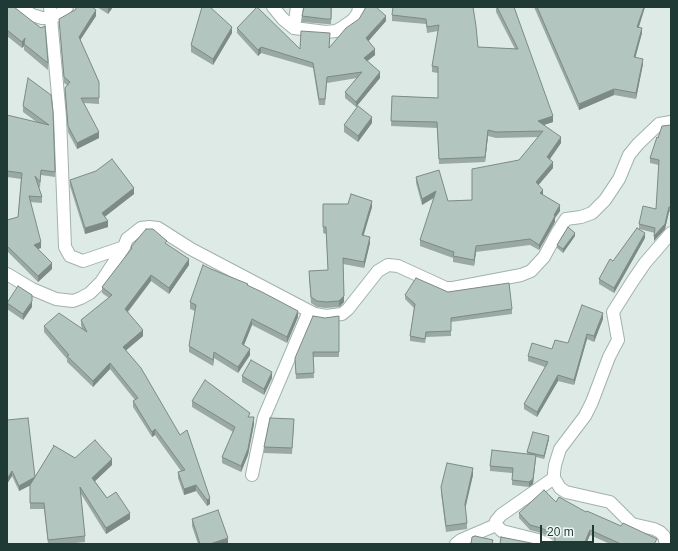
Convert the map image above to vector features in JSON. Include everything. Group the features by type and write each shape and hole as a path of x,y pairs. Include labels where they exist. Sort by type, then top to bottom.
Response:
{"street":[{"path":"21,7 32,15 42,18 50,13 59,15 67,7"},
{"path":"273,7 283,19 294,28 321,31 336,31 353,20 358,13 359,7"},
{"path":"294,28 297,7"},
{"path":"50,13 60,117 65,247 70,256 83,261 124,247"},
{"path":"7,274 32,289 50,296 65,300 73,300 86,295 97,288 124,247 127,239 141,228 149,227 158,228 191,250 315,314 326,316 342,314 348,309 378,271 388,265 398,266 446,288 521,275 531,271 544,258 557,233 566,220 592,213 613,189 629,155 638,144 659,124 671,122"},
{"path":"666,544 664,536 660,532 654,529 632,524 610,502 566,492 560,488 554,478 555,465 560,448 585,416 592,402 609,357 618,340 613,312 632,282 671,233"},
{"path":"252,475 264,417 310,311"},
{"path":"496,525 498,518 501,515 554,478"},
{"path":"456,544 461,540 496,525"},
{"path":"496,525 502,531 548,544"}],"building":[{"path":"7,7 14,7 41,28 45,26 48,63 24,44 25,38 22,42 7,30"},
{"path":"77,7 92,7 96,10 79,37 99,82 99,98 81,98 99,132 77,143 68,126 65,88 70,82 64,77 59,19 75,10"},
{"path":"202,7 210,7 232,27 213,59 191,45"},
{"path":"257,7 300,49 301,31 330,33 329,48 346,28 359,19 366,7 376,7 386,16 366,38 375,49 364,58 380,72 356,102 345,92 362,72 327,77 325,99 319,99 313,63 261,47 258,50 237,28"},
{"path":"304,7 331,7 331,19 302,16"},
{"path":"393,7 473,7 478,47 518,49 497,7 514,7 553,116 538,121 561,137 547,157 553,162 536,182 543,190 540,193 560,205 539,245 530,239 476,246 474,260 453,256 454,252 420,240 436,191 422,199 416,177 439,170 448,201 472,200 472,169 519,160 543,131 496,132 488,130 485,157 439,159 437,122 391,121 392,96 438,98 438,67 432,66 439,25 427,27 426,19 392,15"},
{"path":"537,7 644,7 637,27 642,28 634,57 643,59 636,93 614,89 579,104"},
{"path":"28,78 51,95 53,112 55,172 41,170 40,182 35,176 42,197 29,196 41,242 34,245 52,263 38,276 7,246 7,220 18,217 22,173 7,171 7,115 49,125 23,106"},
{"path":"358,106 372,117 358,136 344,125"},
{"path":"671,125 671,207 669,207 665,224 654,236 655,228 639,224 643,206 656,209 659,160 650,158 662,126"},
{"path":"112,159 134,188 102,213 108,221 85,228 70,180 96,171"},
{"path":"351,194 372,201 362,235 370,237 364,262 343,258 344,296 339,301 317,301 311,297 309,271 328,270 326,227 323,227 323,204 348,204"},
{"path":"568,227 575,233 563,249 557,245"},
{"path":"637,228 645,233 614,288 599,279 610,259 613,261"},
{"path":"146,229 153,229 167,241 165,243 189,259 169,288 151,275 125,309 143,330 123,347 141,368 180,435 187,430 210,498 207,500 196,485 184,489 178,472 185,470 155,429 152,432 133,401 138,398 110,363 93,381 67,356 69,355 44,326 59,313 87,332 81,320 112,295 102,287"},
{"path":"203,265 248,284 247,285 298,311 287,337 252,319 242,344 250,349 238,367 214,352 213,360 189,346 196,305 190,302"},
{"path":"416,278 448,292 509,283 512,309 451,318 451,331 426,332 425,339 410,336 415,304 405,295"},
{"path":"18,286 32,295 32,301 23,314 7,303"},
{"path":"582,305 603,313 594,336 587,334 574,380 558,375 537,412 524,404 548,362 528,356 532,343 552,349 555,340 568,343"},
{"path":"313,316 325,318 339,316 339,352 313,352 314,373 296,374 295,358"},
{"path":"251,360 272,372 264,389 242,376"},
{"path":"205,380 250,413 248,417 254,417 248,449 241,466 222,457 235,427 192,401"},
{"path":"28,418 35,477 19,486 12,471 7,479 7,420"},
{"path":"270,418 294,419 292,448 264,447"},
{"path":"533,432 549,436 544,456 527,452"},
{"path":"95,440 112,459 92,478 107,498 116,492 130,513 106,528 80,487 85,536 48,540 44,503 30,503 30,485 54,446 53,445 75,458"},
{"path":"492,450 536,455 533,479 529,482 512,480 513,468 490,466"},
{"path":"447,463 473,468 465,504 467,523 446,526 441,487"},
{"path":"544,490 556,502 559,497 586,512 587,511 621,526 623,523 657,539 654,544 621,544 590,530 584,544 561,544 555,541 554,534 530,525 519,513"},
{"path":"218,510 228,538 210,544 200,544 192,519"},
{"path":"475,536 493,540 492,544 471,544 472,537"},
{"path":"501,537 536,544 500,544"}]}
